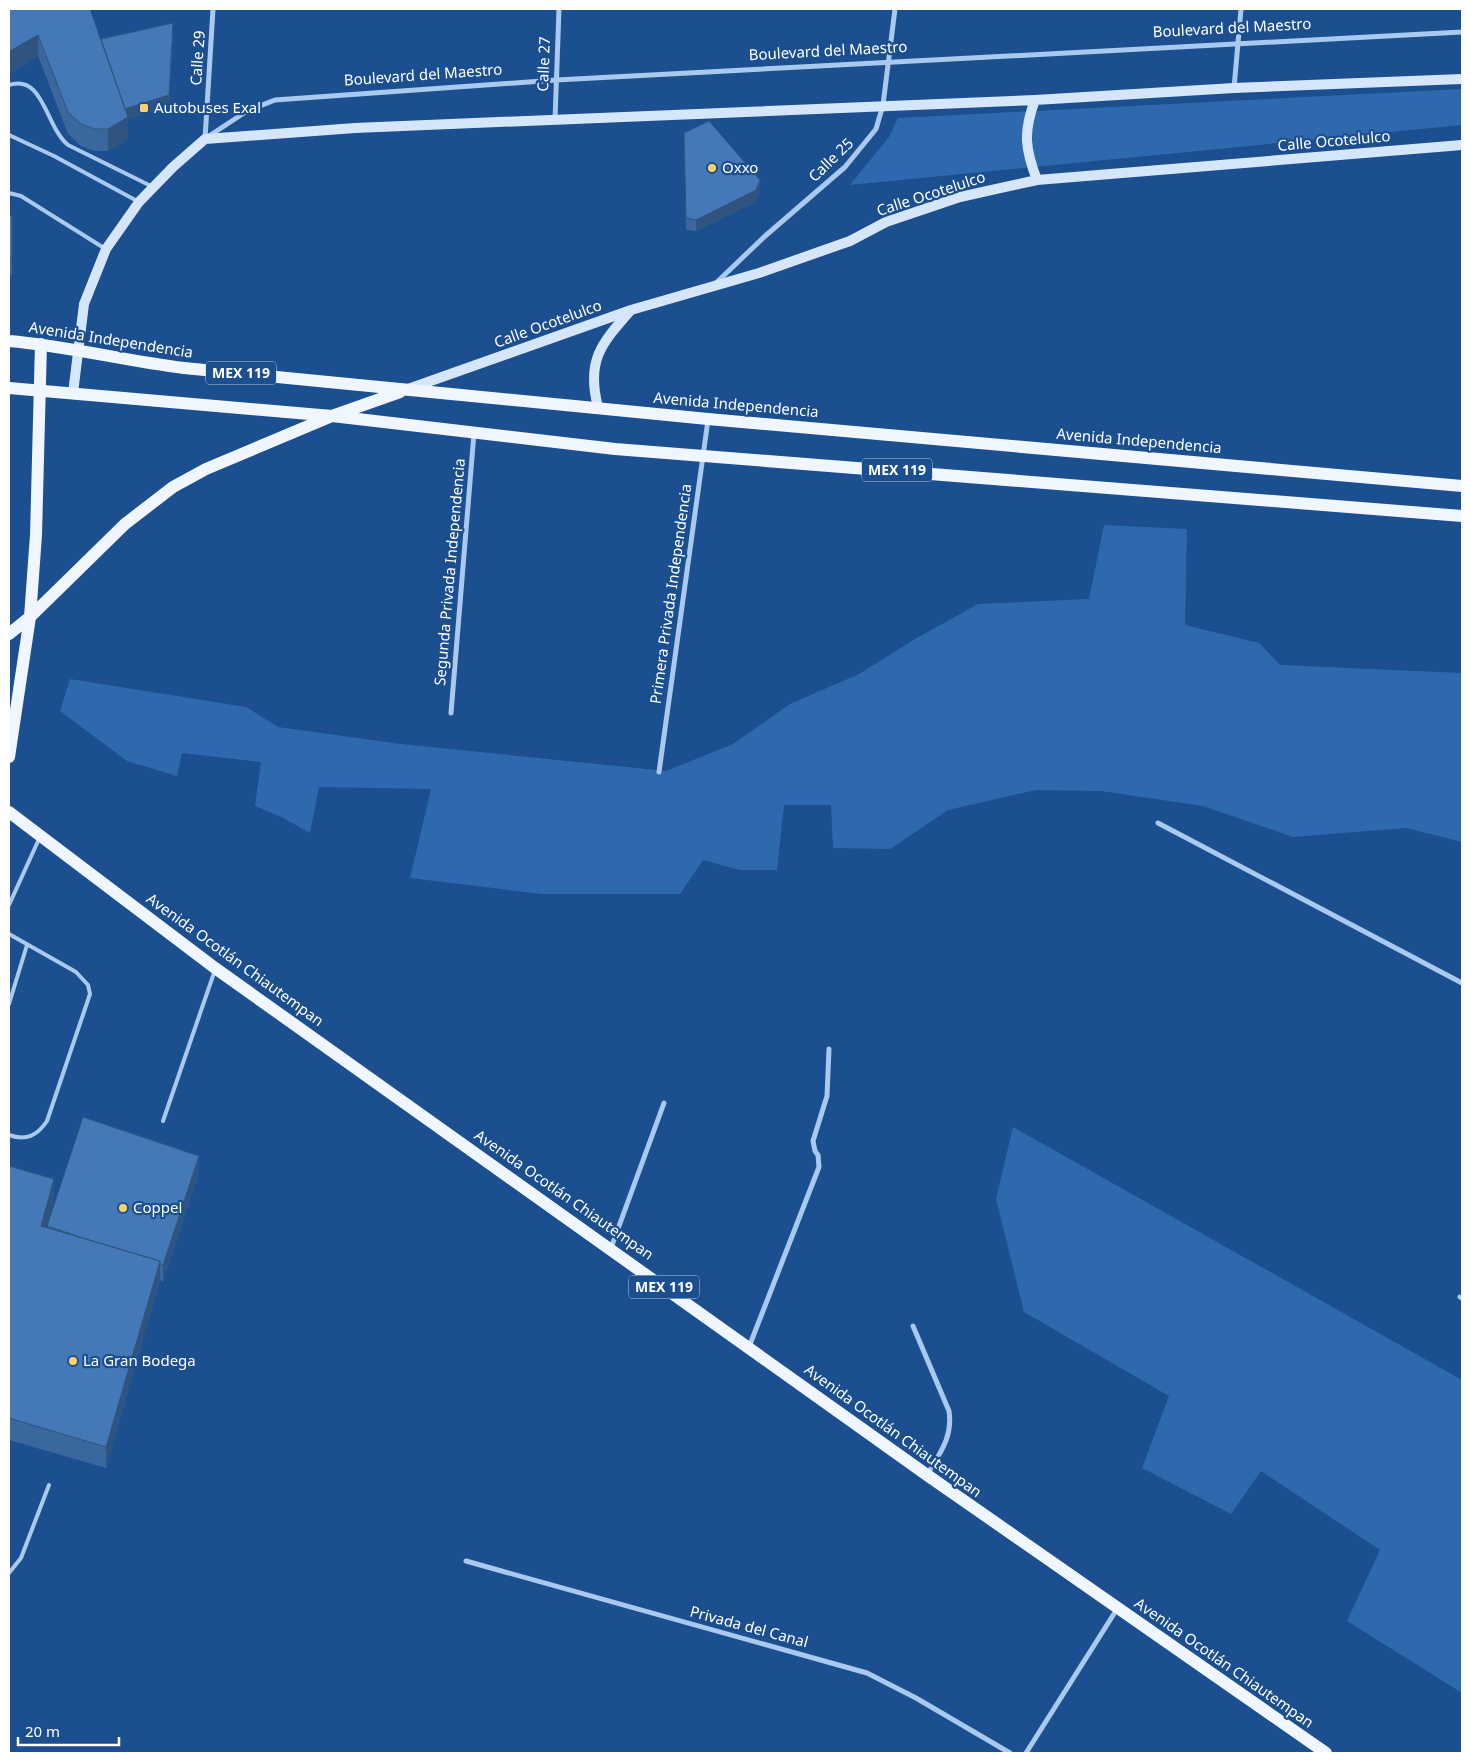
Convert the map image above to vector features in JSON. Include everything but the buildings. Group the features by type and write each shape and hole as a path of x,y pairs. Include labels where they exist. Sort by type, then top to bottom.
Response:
{"main road":[{"path":"205,139 355,128 1035,100 1234,88 1462,79"},
{"path":"1035,100 1026,130 1026,146 1037,180"},
{"name":"Boulevard del Maestro","path":"73,393 84,304 106,249 139,202 205,139"},
{"name":"Calle Ocotelulco","path":"405,390 631,310 710,288 850,241 886,222 960,197 1037,180 1462,145"},
{"path":"598,407 593,382 596,356 606,340 631,310"},
{"name":"Avenida Independencia","path":"9,342 41,344 181,367 405,390 1462,486"},
{"path":"9,757 30,617 36,534 41,344"},
{"name":"MEX 119","path":"9,388 203,407 332,416 615,449 703,454 1462,516"},
{"path":"9,634 30,617 125,524 173,487 206,469 332,416 405,390"},
{"name":"Avenida Ocotlán Chiautempan","path":"9,812 215,968 927,1475 1326,1753"}],"street":[{"name":"Calle 29","path":"205,139 213,9"},
{"name":"Calle 27","path":"555,120 560,9"},
{"name":"Calle 25","path":"710,288 764,237 845,167 876,129 884,105 894,9"},
{"path":"1234,88 1241,9"},
{"name":"Boulevard del Maestro","path":"205,139 247,111 276,100 556,80 1462,32"},
{"name":"Primera Privada Independencia","path":"659,772 708,419"},
{"name":"Segunda Privada Independencia","path":"451,712 474,433"},
{"path":"1158,823 1462,983"},
{"path":"749,1347 819,1167 818,1155 813,1142 827,1096 829,1049"},
{"path":"611,1249 664,1102"},
{"path":"913,1326 950,1411 951,1422 946,1444 927,1475"},
{"name":"Privada del Canal","path":"466,1561 867,1673 916,1698 1010,1753"},
{"path":"1026,1753 1117,1609"}],"lane":[{"path":"9,85 26,84 34,90 53,128 68,145 153,187"},
{"path":"9,135 61,160 139,202"},
{"path":"9,193 21,196 106,249"},
{"path":"9,905 41,836"},
{"path":"9,934 76,972 88,985 90,994 47,1121 34,1136 25,1138 9,1135"},
{"path":"9,1004 28,945"},
{"path":"163,1121 215,968"},
{"path":"9,1573 21,1558 49,1484"}],"shaded area":[{"path":"1462,89 1462,125 850,185 889,137 898,118"},
{"path":"1104,525 1187,529 1185,625 1259,643 1280,665 1462,673 1462,842 1406,828 1293,837 1203,806 1101,791 1036,790 948,810 890,849 833,848 831,805 784,805 777,870 740,870 703,860 680,894 542,894 410,878 431,789 319,787 310,833 283,818 255,806 261,762 182,753 177,776 127,761 60,711 70,679 246,707 278,727 401,744 666,771 733,744 790,704 859,674 915,639 978,604 1089,599"},
{"path":"1013,1127 1462,1380 1462,1693 1347,1621 1380,1550 1261,1471 1231,1514 1142,1468 1169,1396 1024,1312 996,1199"}],"place":[{"name":"Autobuses Exal","path":"144,108"},
{"name":"Oxxo","path":"712,168"},
{"name":"Coppel","path":"123,1208"},
{"name":"La Gran Bodega","path":"73,1361"}]}
